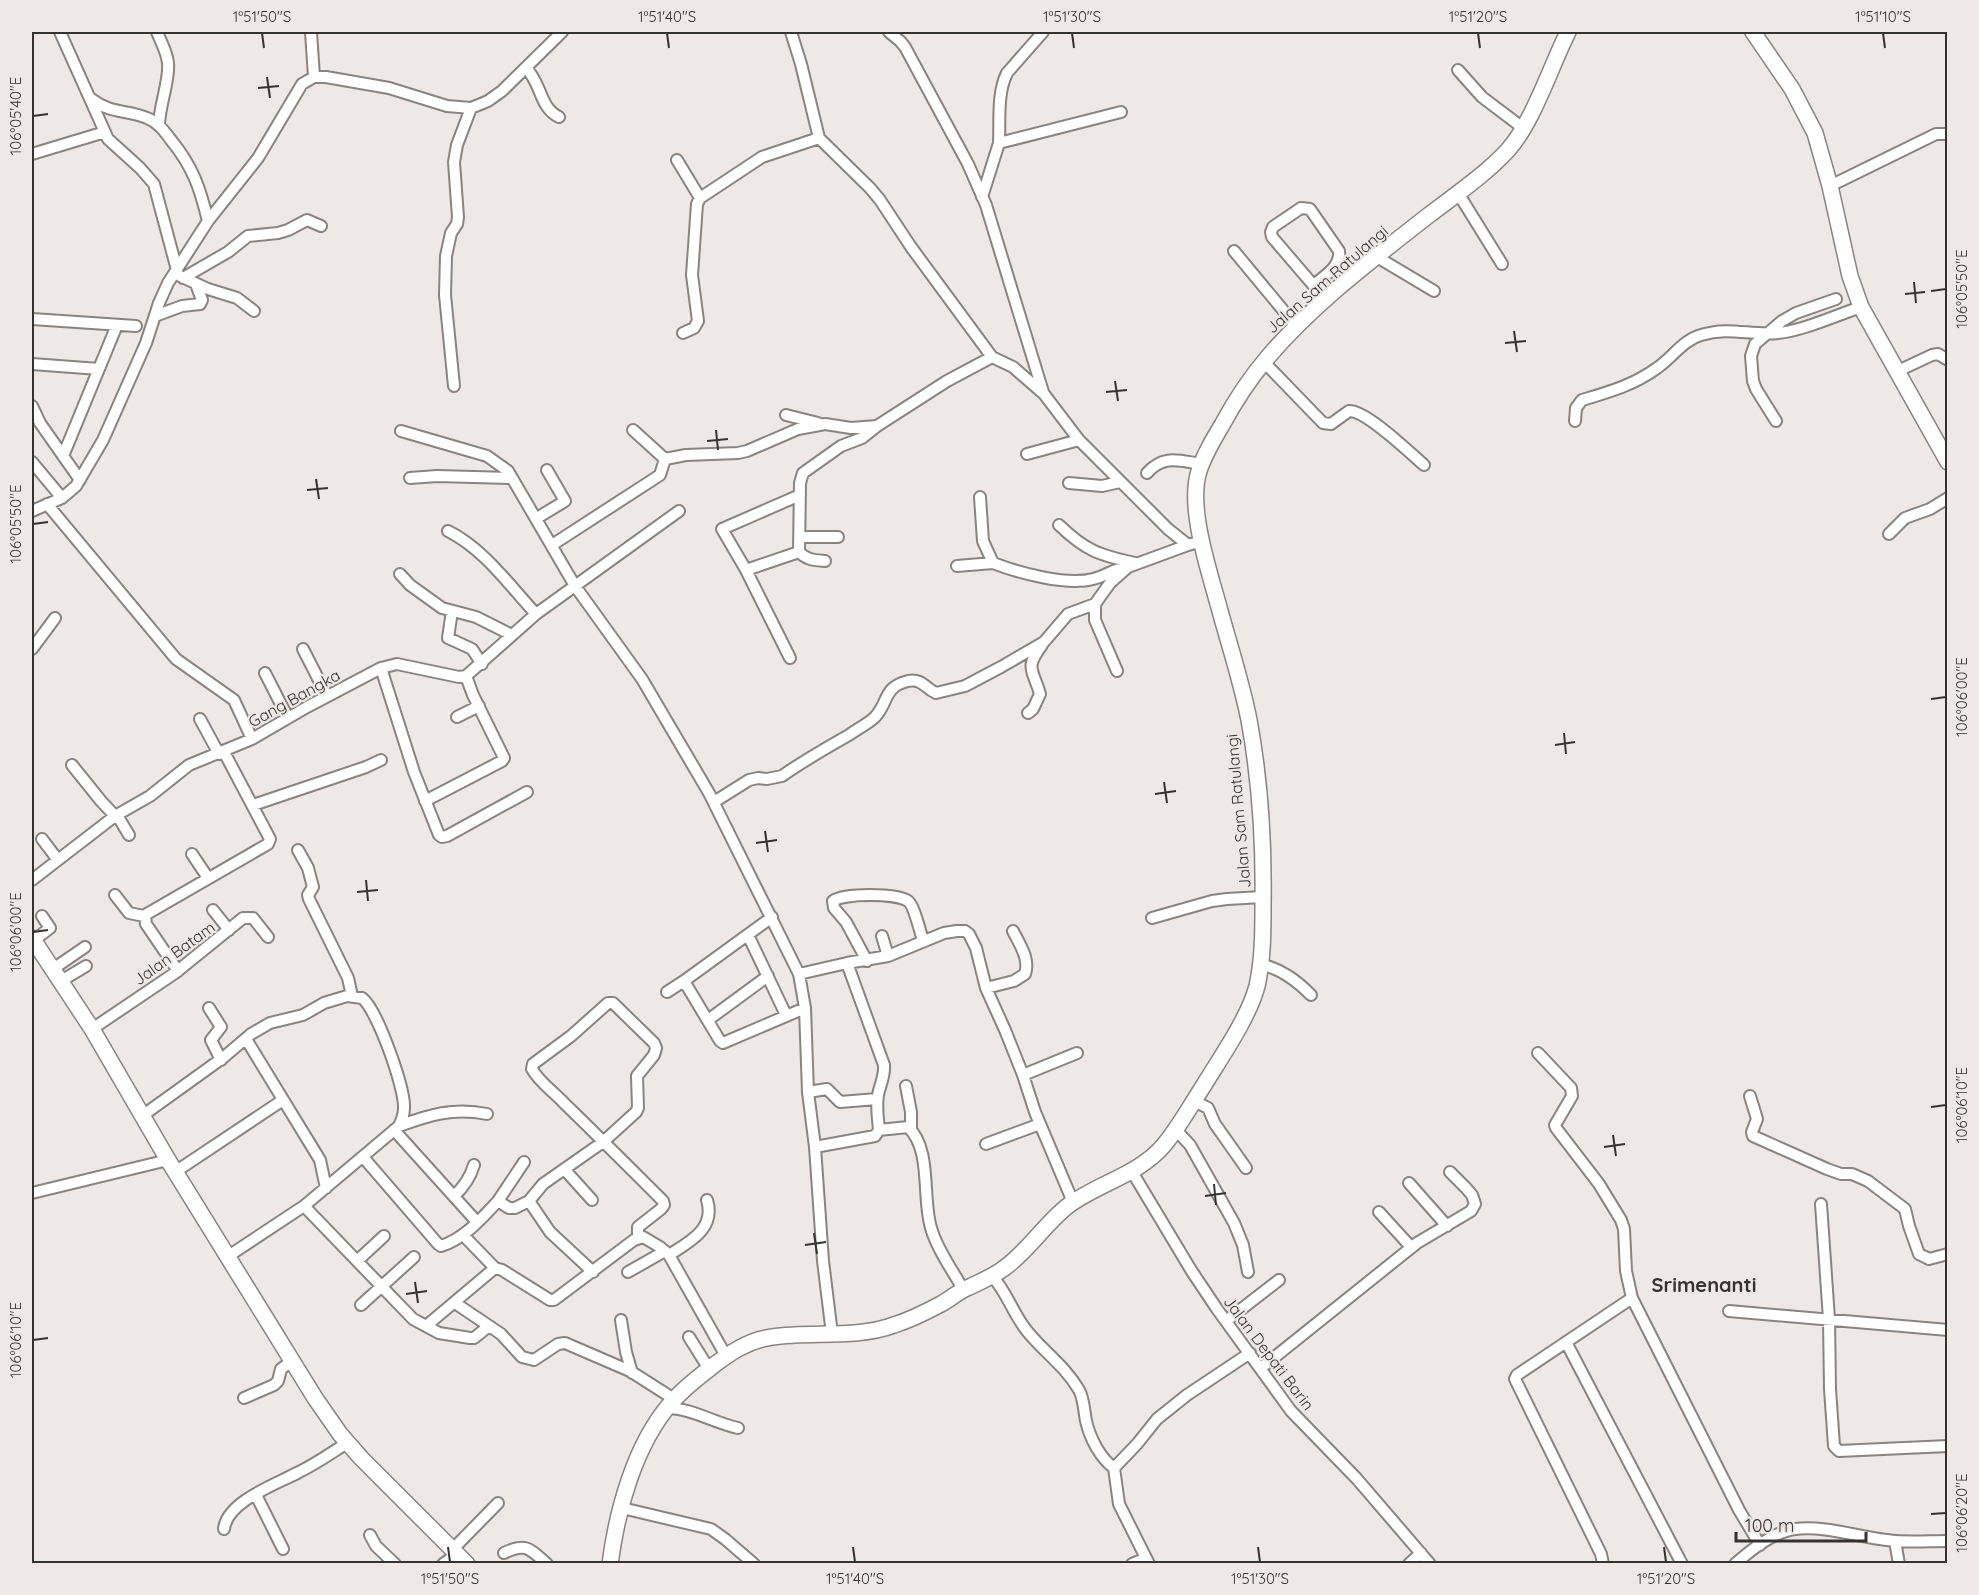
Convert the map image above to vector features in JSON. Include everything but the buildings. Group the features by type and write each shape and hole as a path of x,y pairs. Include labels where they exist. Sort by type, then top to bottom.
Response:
{"street":[{"path":"60,32 108,139 154,184 178,274 196,284 237,298 254,312"},
{"path":"157,32 166,56 168,71 159,111 159,126"},
{"path":"311,32 314,77"},
{"path":"178,274 208,221 258,158 302,84 314,77 326,76 379,86 447,106 471,108 496,96 562,32"},
{"path":"791,32 819,138 875,194 910,247 992,357 1013,367 1044,394 1079,440 1168,529 1195,543"},
{"path":"889,32 905,47 968,164 995,230 1044,394"},
{"path":"982,197 999,143 1000,102 1004,80 1007,73 1043,32"},
{"name":"Jalan Sam Ratulangi","path":"610,1563 622,1508 637,1456 652,1429 670,1404 709,1369 746,1344 770,1337 871,1331 896,1325 944,1302 963,1289 993,1276 1030,1245 1056,1216 1073,1202 1148,1160 1164,1145 1232,1040 1256,991 1260,964 1263,897 1262,836 1248,717 1195,543 1197,476 1207,451 1237,398 1264,362 1297,327 1377,257 1509,149 1523,128 1568,32"},
{"path":"1753,32 1805,111 1823,156 1847,265 1861,307 1947,462"},
{"path":"526,68 538,84 550,113 559,117"},
{"path":"1458,70 1482,97 1523,128"},
{"path":"90,98 99,105 115,111 149,118 159,126 183,154 195,174 208,221"},
{"path":"454,386 445,296 446,256 451,233 457,224 458,217 454,162 457,145 471,108"},
{"path":"999,143 1121,112"},
{"path":"32,154 105,132"},
{"path":"1830,186 1935,134 1947,134"},
{"path":"683,333 694,328 698,321 692,275 699,198 762,157 819,138"},
{"path":"677,160 699,198"},
{"path":"1458,193 1502,264"},
{"path":"1314,285 1337,265 1340,257 1339,251 1310,209 1301,208 1273,227 1272,237 1326,300"},
{"path":"32,511 62,498 80,480 103,440 146,343 168,282 178,274 228,252 248,236 278,233 308,220 321,226"},
{"path":"1234,251 1297,327"},
{"path":"1377,257 1434,291"},
{"path":"155,316 182,306 200,304 202,300 196,284"},
{"path":"1776,421 1756,389 1751,366 1755,344 1796,313 1836,298"},
{"path":"1575,422 1576,408 1582,400 1616,391 1641,379 1659,368 1688,341 1698,335 1729,330 1766,334 1787,332 1861,307"},
{"path":"32,319 136,326"},
{"path":"63,456 117,325"},
{"path":"1898,371 1932,355 1938,354 1947,360"},
{"path":"825,561 811,560 799,552 800,483 803,473 841,446 862,438 947,381 992,357"},
{"path":"1264,362 1323,423 1331,424 1349,411 1359,412 1424,465"},
{"path":"32,364 99,369"},
{"path":"32,406 40,423 80,480"},
{"path":"786,415 851,428 877,426"},
{"path":"666,459 686,455 738,453 798,429 825,424"},
{"path":"633,430 666,459"},
{"path":"401,431 487,456 500,463 508,471 575,586 642,679 714,802 772,917 799,974 805,1008 808,1092 815,1147 823,1262 832,1334"},
{"path":"1027,454 1079,440"},
{"path":"552,545 660,475 666,459"},
{"path":"1147,473 1160,461 1166,460 1202,464"},
{"path":"32,462 62,498"},
{"path":"537,518 565,501 547,470"},
{"path":"410,478 437,476 512,478"},
{"path":"1069,483 1102,486 1120,482"},
{"path":"790,658 746,570 722,529 800,495"},
{"path":"980,497 983,541 993,563"},
{"path":"1889,534 1905,518 1930,509 1947,498"},
{"path":"47,504 176,659 234,700 252,739"},
{"path":"425,801 503,760 504,756 478,706 466,676 536,614 679,511"},
{"path":"1059,525 1077,542 1091,551 1133,565"},
{"path":"448,531 477,551 536,614"},
{"path":"800,537 838,537"},
{"path":"957,566 993,563 1022,574 1080,581 1096,579 1113,570 1195,543"},
{"path":"746,570 799,552"},
{"path":"1028,713 1033,709 1040,694 1033,679 1031,662 1044,642 1068,614 1095,604 1110,583 1133,565"},
{"path":"400,574 410,585 442,608 476,617 512,635"},
{"path":"1095,604 1095,620 1118,671"},
{"path":"452,611 448,638 472,649 482,664"},
{"path":"32,649 55,618"},
{"path":"714,802 749,780 782,776 860,728 874,718 889,691 901,684 917,681 923,683 933,693 958,688 1044,642"},
{"path":"303,649 327,696"},
{"name":"Gang Bangka","path":"32,880 116,815 150,796 189,765 252,739 381,668 398,664 459,677 466,676"},
{"path":"381,668 414,772 438,836 442,837 527,792"},
{"path":"265,673 288,718"},
{"path":"457,717 478,706"},
{"path":"115,895 129,913 144,915 270,841 270,835 253,804 200,719"},
{"path":"253,804 366,768 381,760"},
{"path":"72,765 101,801 116,815 129,835"},
{"path":"42,839 58,860"},
{"path":"298,850 308,868 313,887 308,895 309,899 348,978 352,996"},
{"path":"192,854 208,878"},
{"path":"867,961 846,922 834,908 833,901 838,898 857,895 885,896 906,900 911,905 923,940"},
{"path":"1152,918 1212,901 1263,897"},
{"path":"213,910 230,930"},
{"path":"144,915 146,924 178,971"},
{"path":"42,916 50,928 32,939 92,1029 172,1166 315,1398 347,1443 459,1555"},
{"path":"667,992 772,917"},
{"name":"Jalan Batam","path":"92,1029 178,971 243,918 253,918 268,937"},
{"path":"799,974 888,956 923,940 957,930 969,934 976,948 986,988 1073,1202"},
{"path":"986,988 1014,981 1025,974 1028,967 1013,931"},
{"path":"748,935 786,1015"},
{"path":"882,936 888,956"},
{"path":"57,975 85,947"},
{"path":"815,1147 875,1136 879,1130 878,1099 879,1088 884,1078 884,1065 848,963"},
{"path":"1260,964 1285,973 1311,995"},
{"path":"57,975 86,966"},
{"path":"708,1020 768,976"},
{"path":"684,981 723,1043 805,1008"},
{"path":"142,1116 270,1023 303,1015 324,1003 352,996 366,1001 398,1071 405,1106 403,1117 397,1128"},
{"path":"498,1201 509,1208 515,1208 529,1201 543,1184 603,1142 636,1112 639,1100 637,1076 657,1048 617,1005 610,1002 533,1064 532,1069 540,1079 603,1142 664,1203 662,1209 638,1227 638,1238"},
{"path":"209,1008 221,1027 212,1040 221,1059"},
{"path":"246,1039 320,1160 326,1188"},
{"path":"1023,1075 1077,1053"},
{"path":"1538,1053 1571,1088 1572,1095 1555,1125 1556,1128 1599,1184 1621,1220 1624,1229 1626,1271 1632,1298 1739,1510 1760,1545"},
{"path":"906,1086 911,1112 911,1129 922,1153 932,1232 963,1289"},
{"path":"808,1092 827,1089 840,1102 878,1099"},
{"path":"1750,1096 1757,1119 1752,1132 1753,1136 1827,1169 1841,1174 1852,1174 1868,1181 1905,1209 1919,1254 1929,1259 1947,1254"},
{"path":"32,1193 172,1166 283,1100"},
{"path":"1191,1105 1198,1103 1208,1108 1215,1124 1246,1168"},
{"path":"227,1257 304,1206 397,1128 435,1113 473,1111 487,1114"},
{"path":"986,1144 1040,1124"},
{"path":"879,1130 904,1127 911,1129"},
{"path":"397,1128 477,1222"},
{"path":"1175,1129 1190,1145 1234,1222 1243,1245 1248,1272"},
{"path":"363,1157 438,1244 445,1245 463,1234 498,1201 524,1162"},
{"path":"454,1196 470,1177 474,1165"},
{"path":"565,1170 592,1200"},
{"name":"Jalan Depati Barin","path":"1131,1170 1191,1270 1291,1411 1357,1479 1430,1563"},
{"path":"1261,1368 1411,1247 1471,1211 1475,1203 1472,1195 1450,1173"},
{"path":"1409,1183 1447,1226"},
{"path":"628,1272 700,1234 709,1215 706,1200"},
{"path":"529,1201 550,1232 592,1272"},
{"path":"1821,1204 1829,1318 1830,1389 1836,1449 1839,1452 1947,1446"},
{"path":"304,1206 413,1319 439,1333 470,1338 474,1338 489,1326"},
{"path":"1379,1212 1411,1247"},
{"path":"463,1234 495,1268 554,1300 638,1238 649,1239 667,1253 726,1356"},
{"path":"357,1261 384,1236"},
{"path":"361,1305 414,1257"},
{"path":"426,1326 495,1268"},
{"path":"993,1276 1025,1328 1058,1362 1079,1390 1094,1443 1114,1468 1119,1504 1147,1561 1132,1563"},
{"path":"1226,1321 1279,1280"},
{"path":"1603,1563 1601,1554 1515,1379 1517,1375 1632,1298"},
{"path":"454,1303 501,1334 522,1357 534,1360 558,1344 565,1344 632,1373 670,1404 723,1425 738,1428"},
{"path":"1730,1311 1947,1330"},
{"path":"621,1320 632,1373"},
{"path":"689,1337 709,1369"},
{"path":"1566,1342 1682,1563"},
{"path":"1114,1468 1157,1419 1187,1395 1250,1353"},
{"path":"244,1398 276,1383 281,1370 292,1361"},
{"path":"224,1529 225,1521 230,1513 256,1495 301,1472 347,1443"},
{"path":"256,1495 283,1549"},
{"path":"443,1563 459,1555 498,1503"},
{"path":"622,1508 711,1529 754,1563"},
{"path":"1735,1563 1778,1534 1794,1529 1853,1534 1895,1541 1947,1541"},
{"path":"370,1535 376,1546 395,1563"},
{"path":"1895,1541 1899,1563"},
{"path":"504,1553 515,1548 526,1547 547,1563"},
{"path":"1409,1563 1421,1553"}],"district":[{"name":"Srimenanti","path":"1704,1285"}]}
